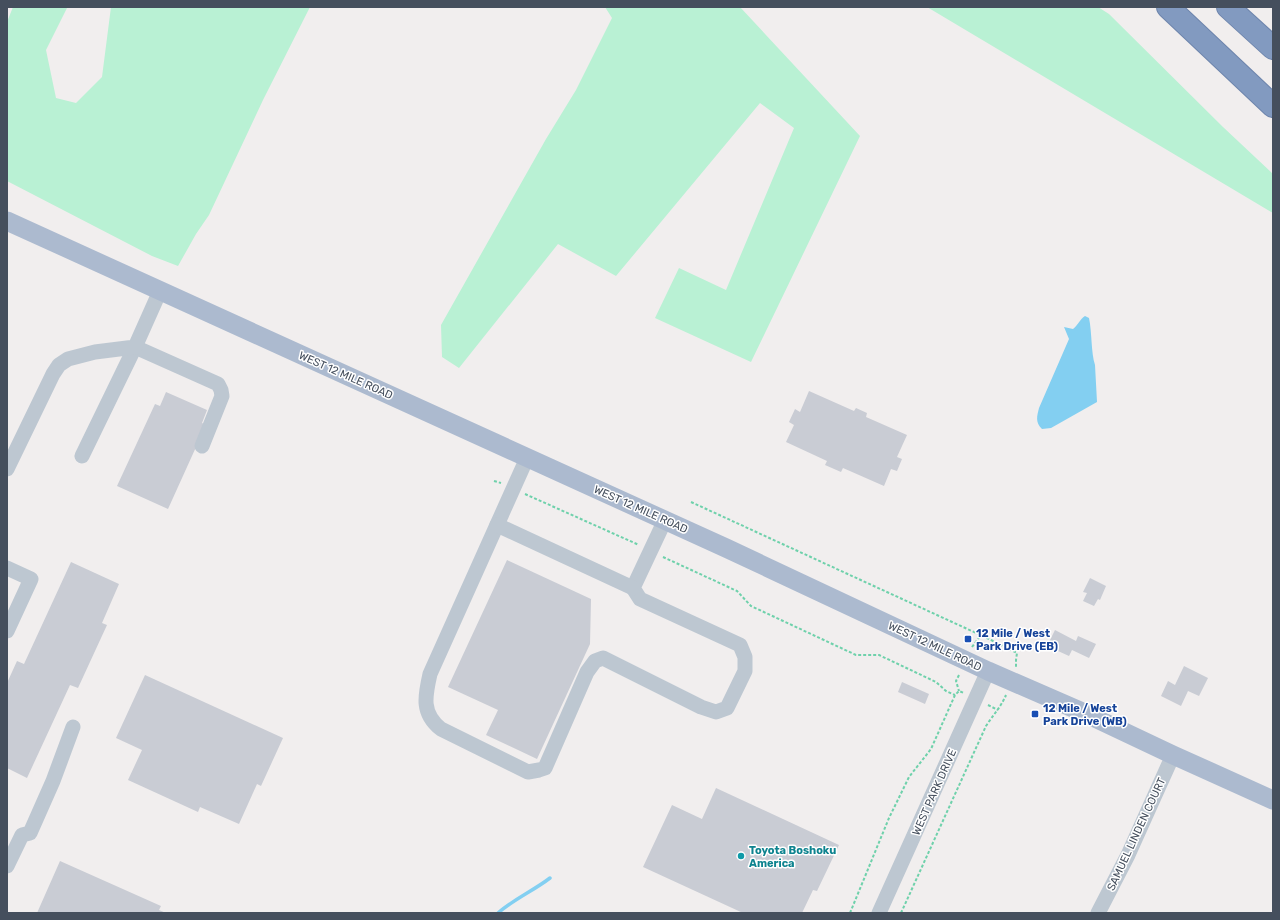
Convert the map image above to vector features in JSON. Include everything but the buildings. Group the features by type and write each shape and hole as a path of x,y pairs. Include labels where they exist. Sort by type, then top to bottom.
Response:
{"highway":[{"path":"1168,7 1273,106"},
{"path":"1228,7 1273,48"}],"main road":[{"name":"WEST 12 MILE ROAD","path":"7,221 665,520 988,671 1080,710 1173,755 1273,800"}],"street":[{"path":"82,456 135,347 160,291"},
{"path":"7,469 53,374 59,365 68,359 94,352 135,347 218,384 222,396 202,446"},
{"path":"497,525 633,588 640,599 740,645 745,657 745,671 727,708 716,712 701,707 603,658 595,661 587,672 545,768 528,772 441,729 432,722 426,709 426,690 430,674 527,458"},
{"path":"633,588 665,520"},
{"path":"7,568 31,579 7,631"},
{"name":"WEST PARK DRIVE","path":"879,913 988,671"},
{"path":"7,866 22,835 30,833 53,781 73,727"},
{"name":"SAMUEL LINDEN COURT","path":"1098,913 1128,855 1173,755"}],"path":[{"path":"494,481 737,591 751,606 856,655 879,655 936,682 946,691 955,695"},
{"path":"691,502 981,635 1016,653 1017,666"},
{"path":"974,644 981,635"},
{"path":"850,913 888,818 909,777 931,749 955,695 959,691 998,710"},
{"path":"901,913 986,726 993,714 1003,703"}],"green space":[{"path":"13,7 67,7 46,50 56,98 76,103 102,77 111,7 310,7 263,100 209,215 196,234 178,266 152,256 7,181 7,22"},
{"path":"605,7 740,7 860,136 751,362 655,318 679,268 726,290 794,128 760,103 616,276 558,244 459,368 442,357 441,325 546,139 576,90 612,18"},
{"path":"927,7 1098,7 1109,14 1223,127 1273,174 1273,213"}],"water":[{"path":"1085,316 1089,318 1090,324 1095,365 1097,402 1051,428 1042,429 1037,421 1039,408 1069,339 1064,327 1073,329"}],"waterway":[{"path":"498,913 510,903 550,878"}],"place":[{"name":"12 Mile / West Park Drive (EB)","path":"968,639"},
{"name":"12 Mile / West Park Drive (WB)","path":"1035,714"},
{"name":"Toyota Boshoku America","path":"741,856"}]}
